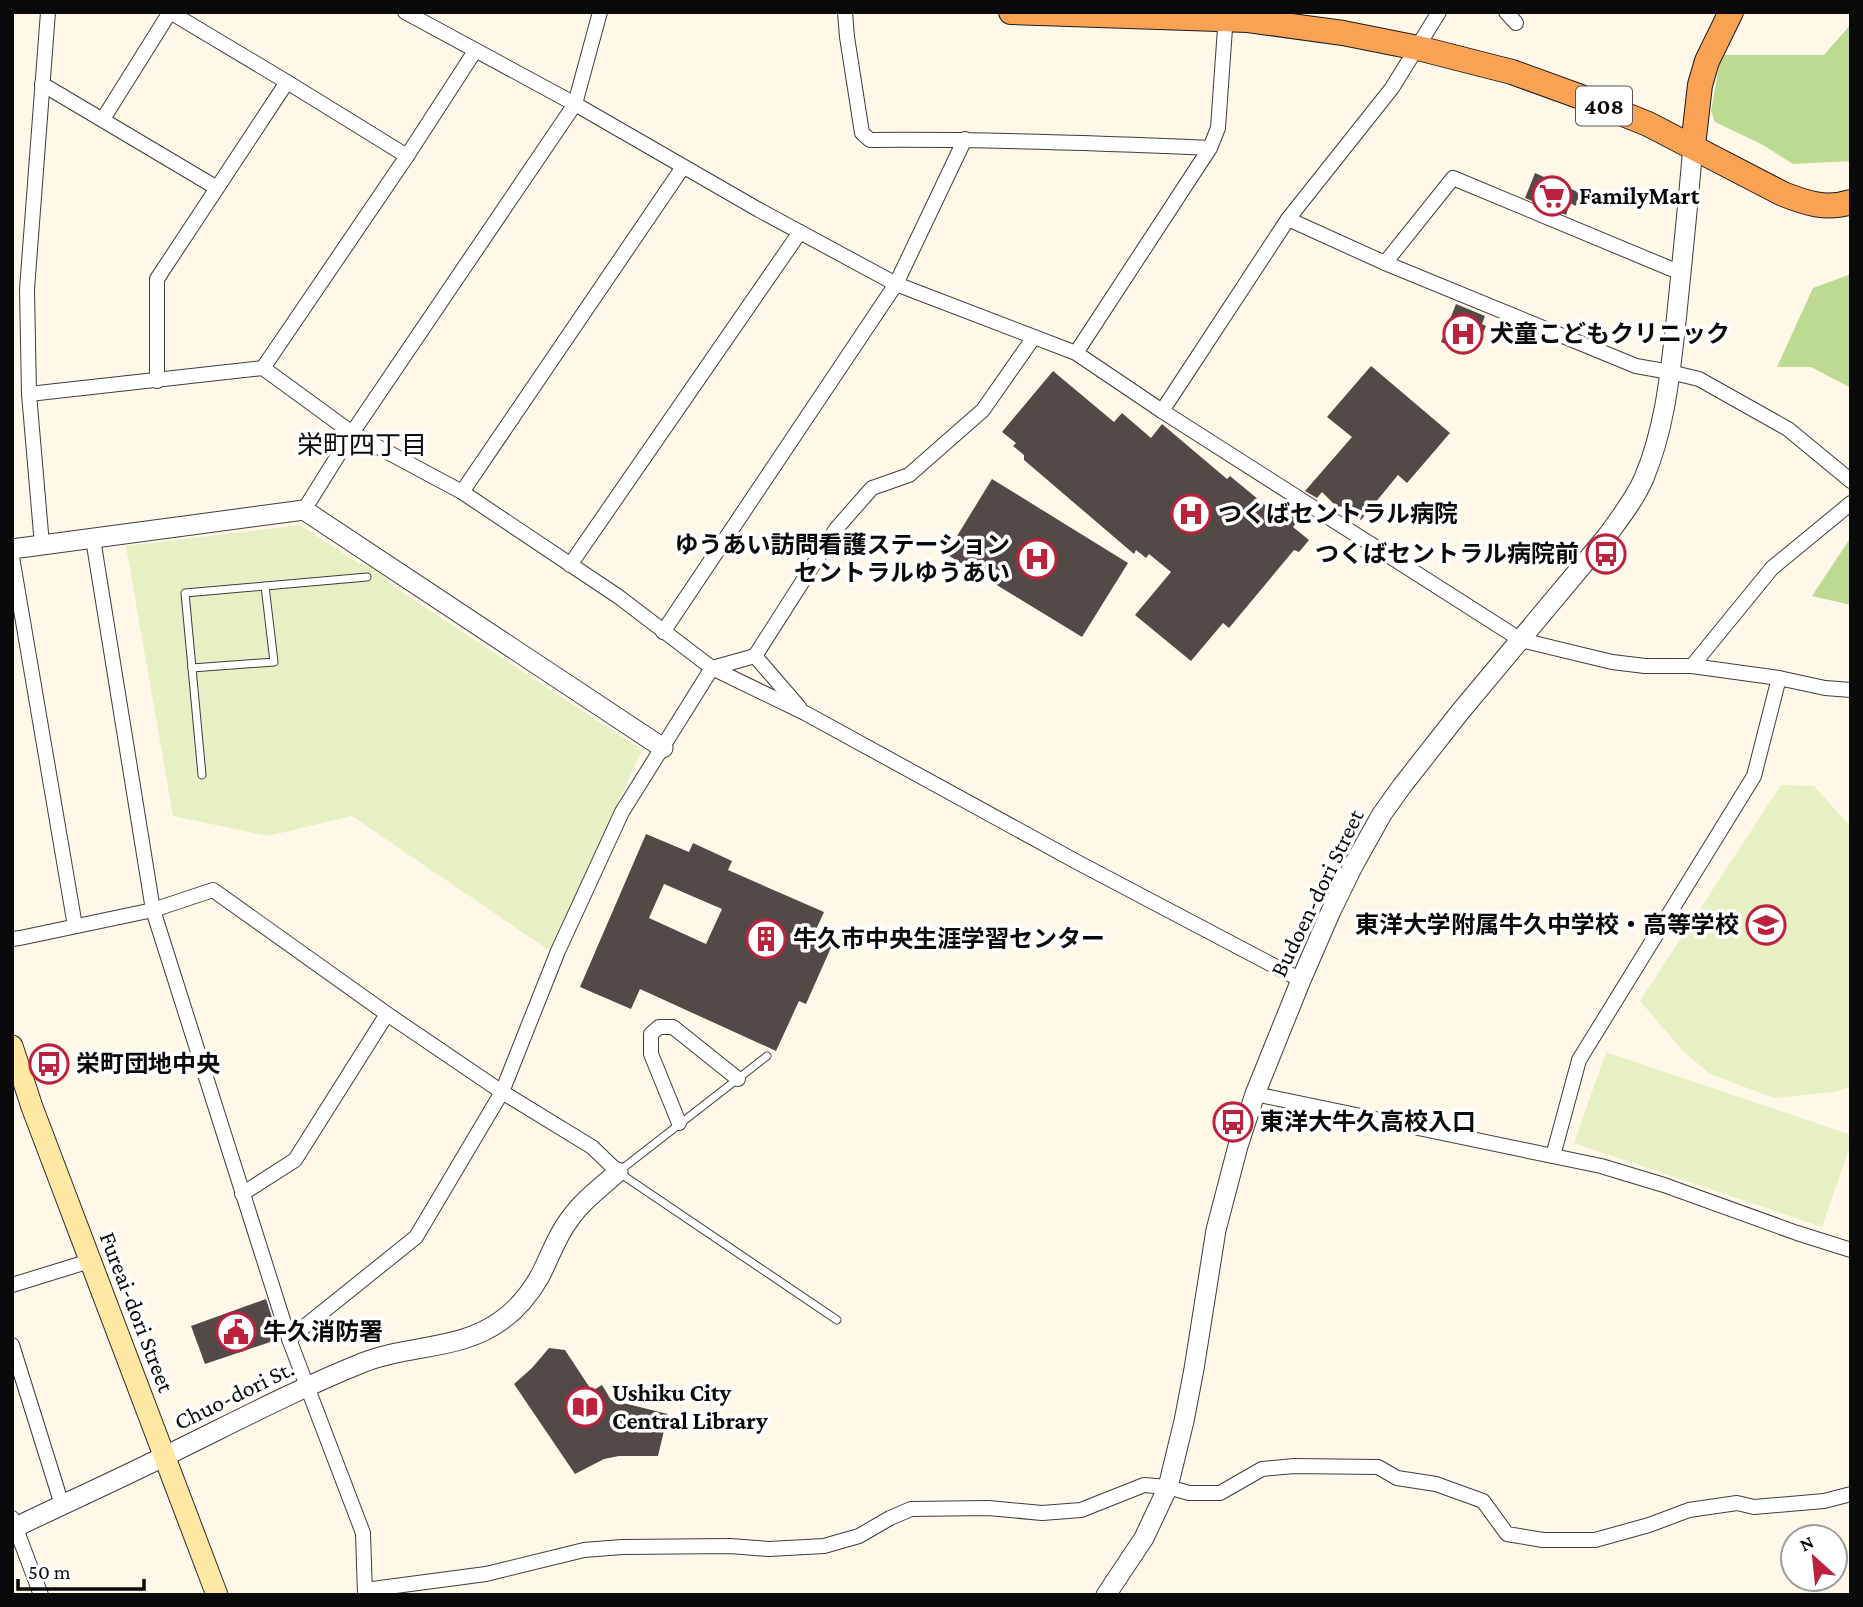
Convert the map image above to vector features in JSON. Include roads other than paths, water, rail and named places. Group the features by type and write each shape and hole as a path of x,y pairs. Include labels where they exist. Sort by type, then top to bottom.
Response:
{"highway":[{"name":"408","path":"1011,12 1226,15 1418,48 1524,76 1581,97 1648,124 1800,201 1821,206 1839,206 1851,202"},
{"path":"1693,146 1700,85 1707,61 1731,12"}],"main road":[{"name":"Fureai-dori Street","path":"12,1046 32,1107 217,1595"}],"street":[{"path":"42,545 29,394 27,289 48,12"},
{"path":"103,119 170,12 407,156"},
{"path":"405,12 896,284 1076,353 1162,411 1521,640 1612,663 1692,666 1851,690"},
{"path":"304,510 352,433 575,104 600,12"},
{"path":"845,12 846,37 862,133 870,140 965,139 1210,149"},
{"path":"1162,411 1288,219 1392,88 1440,12"},
{"path":"1076,353 1210,149 1218,128 1226,15"},
{"path":"263,368 475,51"},
{"path":"157,381 158,279 287,82"},
{"path":"42,84 217,188"},
{"path":"663,632 896,284 965,139"},
{"name":"Budoen-dori Street","path":"1106,1595 1144,1538 1168,1487 1192,1382 1216,1230 1238,1146 1255,1094 1331,911 1382,814 1402,786 1606,536 1643,481 1662,426 1693,146"},
{"path":"462,492 683,167"},
{"path":"1385,263 1454,178 1681,273"},
{"path":"1288,219 1385,263 1636,366 1699,379 1788,429 1851,481"},
{"path":"570,565 800,232"},
{"path":"289,1339 416,1237 502,1092 558,951 622,812 712,668 755,656 836,529 872,488 909,475 983,410 1034,337"},
{"path":"29,394 263,368 352,433 462,492 619,597 712,668 805,713 1077,862 1301,980"},
{"path":"1692,666 1772,568 1851,503"},
{"path":"12,549 304,510 663,748"},
{"path":"93,539 153,910 289,1339 363,1533 365,1592 486,1574 584,1550 622,1547 730,1546 769,1549 824,1546 859,1536 911,1509 988,1508 1042,1513 1081,1510 1144,1485 1168,1487 1189,1493 1220,1493 1262,1469 1294,1466 1378,1467 1398,1478 1436,1484 1483,1501 1507,1534 1543,1540 1595,1540 1649,1525 1689,1510 1737,1503 1754,1507 1824,1501 1851,1494"},
{"path":"12,557 75,926"},
{"path":"755,656 805,713"},
{"path":"1553,1156 1579,1060 1754,776 1779,678"},
{"path":"12,939 153,910 213,890 502,1092 592,1147 618,1172"},
{"path":"242,1194 295,1160 387,1014"},
{"path":"679,1123 651,1054 651,1034 659,1027 673,1027 737,1079"},
{"path":"1255,1094 1601,1166 1851,1250"},
{"name":"Chuo-dori St.","path":"13,1524 62,1505 307,1386 394,1353 453,1344 479,1334 503,1319 524,1299 570,1219 587,1199 618,1172"},
{"path":"12,1285 90,1261"},
{"path":"12,1345 62,1505"},
{"path":"13,1524 41,1595"}],"lane":[{"path":"202,775 186,593 366,577"},
{"path":"192,668 274,662 265,586"},
{"path":"767,1056 618,1172 837,1321"}],"place":[{"name":"FamilyMart","path":"1552,196"},
{"name":"犬童こどもクリニック","path":"1463,334"},
{"name":"つくばセントラル病院","path":"1191,514"},
{"name":"つくばセントラル病院前","path":"1606,554"},
{"name":"ゆうあい訪問看護ステーション セントラルゆうあい","path":"1037,559"},
{"name":"東洋大学附属牛久中学校・高等学校","path":"1766,925"},
{"name":"牛久市中央生涯学習センター","path":"766,939"},
{"name":"栄町団地中央","path":"49,1064"},
{"name":"東洋大牛久高校入口","path":"1233,1122"},
{"name":"牛久消防署","path":"236,1332"},
{"name":"Ushiku City Central Library","path":"585,1407"}],"district":[{"name":"栄町四丁目","path":"362,445"}]}
